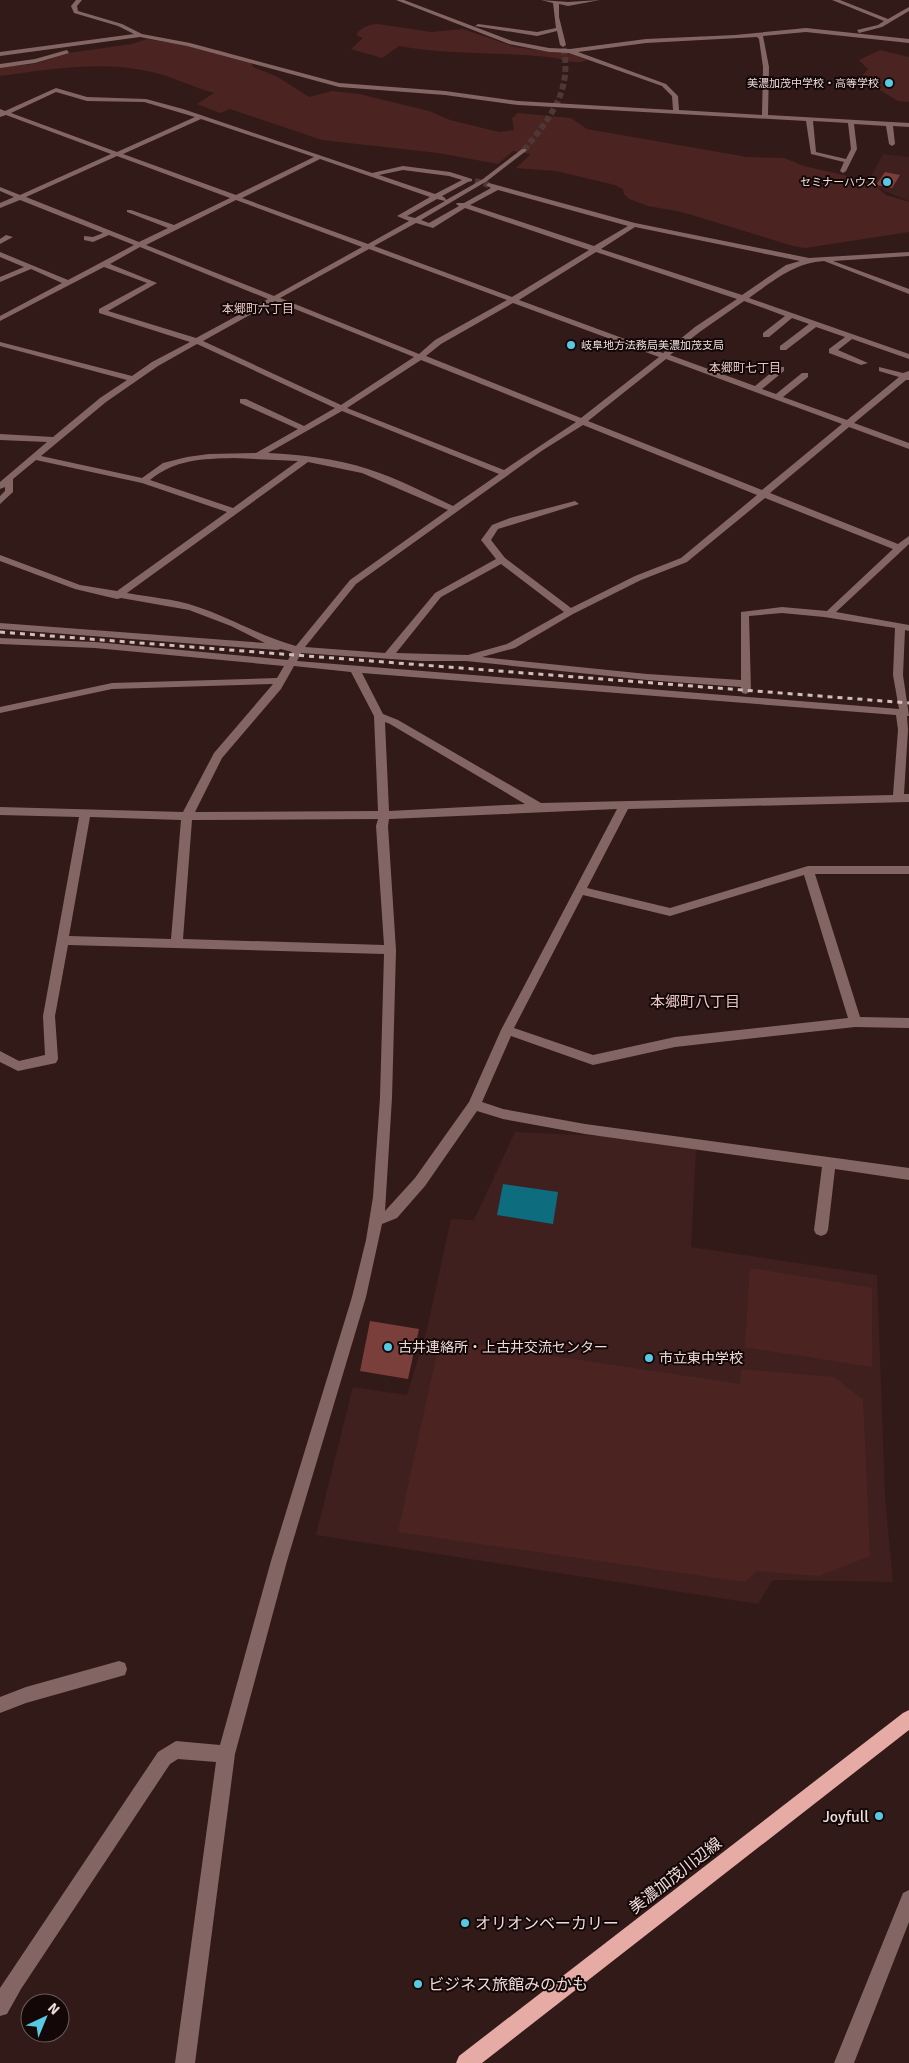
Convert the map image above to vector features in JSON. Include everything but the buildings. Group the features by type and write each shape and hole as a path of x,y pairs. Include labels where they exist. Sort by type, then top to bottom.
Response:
{"main road":[{"name":"美濃加茂川辺線","path":"466,2063 909,1719"}],"street":[{"path":"79,0 74,6 76,12 120,25 140,35 188,44 339,84 445,93 518,103 909,125"},
{"path":"399,0 511,43 549,50 570,50 646,41 806,30 849,33 909,41"},
{"path":"544,0 579,4 598,0"},
{"path":"835,0 889,21"},
{"path":"555,2 563,45"},
{"path":"849,33 880,26 909,9"},
{"path":"461,24 536,34 559,29"},
{"path":"757,34 762,38 766,68 765,117"},
{"path":"0,54 140,35"},
{"path":"0,66 35,61 74,50 126,43 140,35"},
{"path":"570,50 664,85 675,92 677,98 676,111"},
{"path":"2,113 56,90 87,99 144,100 443,199"},
{"path":"2,113 909,446"},
{"path":"0,206 200,117"},
{"path":"809,119 813,153 848,161"},
{"path":"844,171 854,149 851,122"},
{"path":"889,124 892,144"},
{"path":"0,486 4,480 35,457 53,440 134,379 196,341 415,221 485,180 524,150"},
{"path":"1,317 174,228 320,158"},
{"path":"370,175 402,168 472,180 433,197 401,216 430,226 462,205 497,187"},
{"path":"489,185 634,225 810,260 827,261 909,292"},
{"path":"0,189 582,422 766,493 898,548"},
{"path":"462,205 743,298 909,356"},
{"path":"129,211 174,228"},
{"path":"257,456 341,408 420,357 438,342 514,300 634,225"},
{"path":"87,238 93,240 108,233"},
{"path":"0,242 9,237"},
{"path":"0,254 67,282"},
{"path":"177,944 188,816 218,756 278,684 290,662 293,649 353,582 540,448 582,422 664,357 743,298 789,267 810,260 909,254"},
{"path":"104,264 153,284 102,311 196,341 341,408 505,473"},
{"path":"0,280 30,267"},
{"path":"766,335 791,315"},
{"path":"783,348 816,323"},
{"path":"851,336 832,352 864,363"},
{"path":"0,344 134,379"},
{"path":"754,390 781,368"},
{"path":"882,369 908,376"},
{"path":"777,398 805,375"},
{"path":"0,626 221,645 388,656 468,658 511,646 570,612 638,578 684,560 908,376"},
{"path":"243,401 305,428"},
{"path":"0,437 53,440"},
{"path":"144,481 170,463 206,457 257,456 306,458 344,465 370,473 455,510"},
{"path":"35,457 144,481 233,511"},
{"path":"117,596 306,458"},
{"path":"0,501 9,492 4,480"},
{"path":"570,612 502,560 486,540 495,527 513,520 575,504"},
{"path":"828,615 909,539"},
{"path":"1,559 78,588 190,608 234,624 275,644 293,649"},
{"path":"388,656 438,595 502,560"},
{"path":"0,811 188,816 384,815 625,804 903,798 903,730 906,697 898,675 905,627 828,615 760,610 744,614 747,698"},
{"path":"0,641 95,645 355,669 747,698 905,712"},
{"path":"468,658 473,661 544,668 746,684"},
{"path":"185,2063 226,1754 280,1561 359,1297 380,1197 386,1098 390,950 382,826 384,815 378,716 355,669"},
{"path":"0,710 112,686 278,684"},
{"path":"378,716 394,722 539,807"},
{"path":"376,1221 392,1214 420,1182 474,1105 507,1030 625,804"},
{"path":"0,1056 18,1066 52,1059 49,1016 85,813"},
{"path":"579,890 670,912 808,870 909,870"},
{"path":"808,870 855,1022"},
{"path":"63,940 390,950"},
{"path":"507,1030 593,1060 675,1042 855,1022 909,1023"},
{"path":"474,1105 502,1114 585,1129 909,1174"},
{"path":"821,1230 829,1163"},
{"path":"0,1705 26,1695 120,1669"},
{"path":"0,2008 14,1982 164,1758 176,1750 226,1754"},
{"path":"844,2063 909,1899"}],"shaded area":[{"path":"378,24 431,32 463,29 515,47 558,53 569,52 587,60 574,62 530,55 436,51 399,46 382,58 351,49 363,38 356,35 362,28"},
{"path":"147,39 222,51 251,62 253,67 276,76 309,97 332,91 359,94 429,111 450,120 499,132 514,130 512,118 518,113 571,118 587,129 747,157 784,158 804,166 856,178 874,185 886,195 909,202 909,232 805,248 793,246 682,212 648,206 629,199 624,194 623,189 615,185 556,171 516,168 531,154 513,151 498,164 438,153 322,140 230,109 220,113 197,104 214,93 152,72 133,68 95,66 57,68 0,76 0,67 34,64 68,53 132,44"},
{"name":"美濃加茂中学校・高等学校","path":"880,50 909,57 909,102 898,101 860,78 868,69 859,60"},
{"path":"883,154 909,157 909,201 873,186 876,180 870,179"},
{"name":"市立東中学校","path":"515,1132 602,1136 696,1149 691,1247 877,1275 885,1498 893,1582 773,1580 758,1604 316,1535 353,1387 407,1395 427,1329 451,1219 474,1220"},
{"path":"750,1268 872,1288 872,1367 745,1347"},
{"path":"440,1339 740,1384 741,1369 834,1377 863,1400 870,1556 819,1576 757,1571 745,1582 398,1532"}],"water":[{"path":"503,1184 558,1192 553,1224 497,1215"}],"tunnel":[{"path":"524,150 551,114 562,89 565,76 563,45"},
{"path":"475,181 489,185"}],"railway":[{"path":"0,632 909,703"}],"place":[{"name":"美濃加茂中学校・高等学校","path":"889,83"},
{"name":"セミナーハウス","path":"887,182"},
{"name":"岐阜地方法務局美濃加茂支局","path":"571,345"},
{"name":"古井連絡所・上古井交流センター","path":"388,1347"},
{"name":"市立東中学校","path":"649,1358"},
{"name":"Joyfull","path":"879,1816"},
{"name":"オリオンベーカリー","path":"465,1923"},
{"name":"ビジネス旅館みのかも","path":"418,1984"}],"district":[{"name":"本郷町六丁目","path":"258,309"},
{"name":"本郷町七丁目","path":"745,368"},
{"name":"本郷町八丁目","path":"695,1002"}]}
